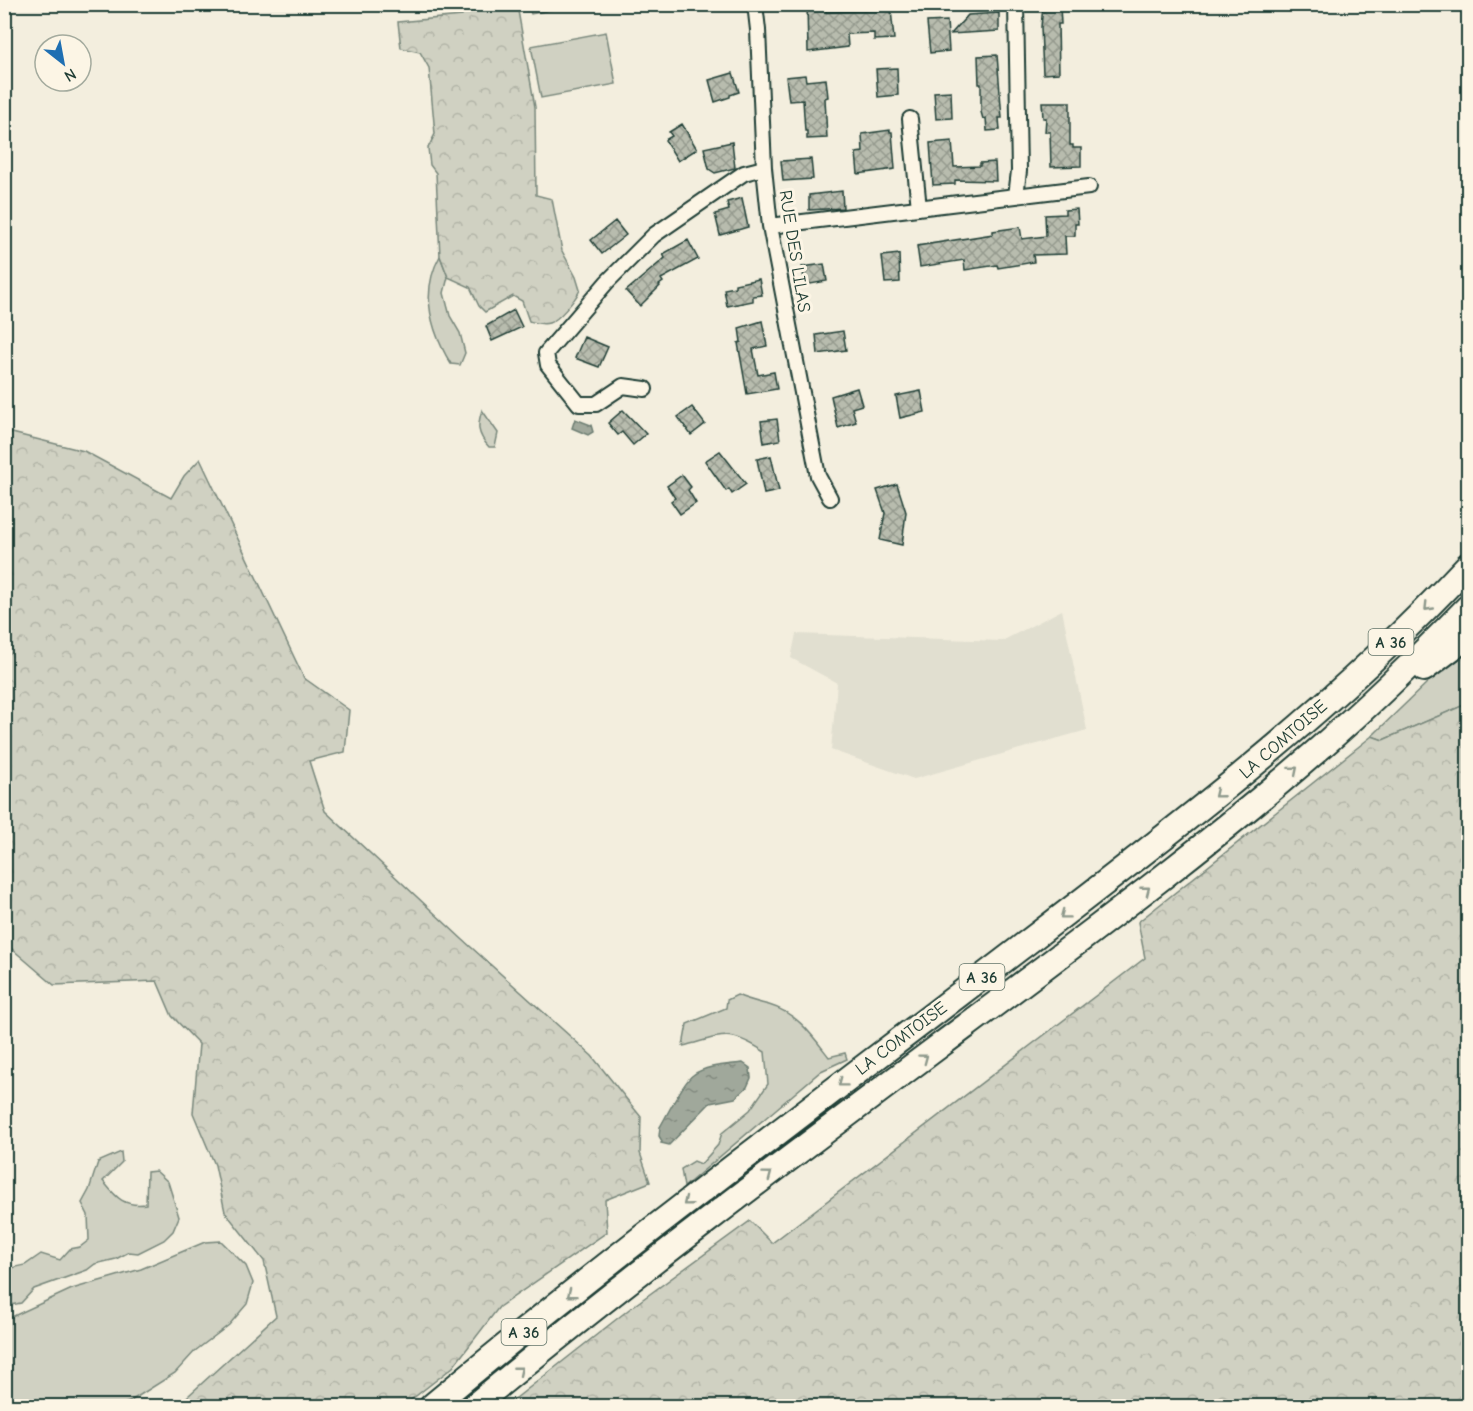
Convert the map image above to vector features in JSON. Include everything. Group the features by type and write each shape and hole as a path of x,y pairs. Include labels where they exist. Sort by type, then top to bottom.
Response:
{"highway":[{"name":"LA COMTOISE","path":"432,1407 795,1118 1046,928 1225,788 1280,743 1363,669 1468,565"},
{"name":"LA COMTOISE","path":"474,1407 655,1262 1119,911 1235,819 1322,747 1468,607"},
{"path":"1322,747 1468,636"}],"street":[{"name":"RUE DES LILAS","path":"755,4 764,168 770,226 818,476 830,498"},
{"path":"1016,4 1019,171 1016,196"},
{"path":"910,119 919,208"},
{"path":"645,389 623,386 596,404 579,404 548,366 546,353 607,282 654,235 744,173 764,168"},
{"path":"770,226 1089,187"}],"shaded area":[{"path":"1062,610 1087,730 914,779 831,750 837,683 791,658 796,634 1002,641"}],"green space":[{"path":"528,4 574,5 531,14"},
{"path":"462,5 517,5 535,107 536,195 552,199 562,251 576,277 580,290 566,309 549,323 529,321 522,301 513,296 485,312 479,306 470,287 448,277 440,256 436,173 430,165 428,148 435,134 429,68 420,52 401,48 398,22 462,16"},
{"path":"606,32 616,84 541,98 531,46"},
{"path":"440,256 448,277 444,293 450,316 460,333 465,353 460,365 451,364 438,338 430,311 430,283"},
{"path":"482,410 498,433 495,447 489,447 480,434 479,421"},
{"path":"4,431 84,451 171,498 184,476 200,459 304,678 349,710 345,752 309,761 325,811 592,1056 641,1117 640,1153 650,1182 605,1200 607,1232 499,1307 453,1367 403,1406 177,1406 276,1316 264,1261 225,1212 215,1165 193,1113 199,1044 172,1016 157,981 54,985 5,943"},
{"path":"1468,651 1468,699 1462,706 1383,740 1372,736 1430,680"},
{"path":"1468,699 1468,1406 506,1406 632,1307 750,1221 772,1243 1145,958 1138,922 1372,736 1383,740 1462,706"},
{"path":"737,995 788,1013 803,1026 829,1057 845,1053 847,1059 821,1071 684,1187 681,1169 694,1161 701,1164 718,1145 722,1133 750,1110 768,1084 765,1052 752,1044 725,1036 683,1046 687,1024 726,1008 727,1000"},
{"path":"121,1152 122,1162 103,1181 121,1200 131,1204 146,1204 147,1172 156,1171 168,1182 179,1217 173,1231 164,1240 138,1253 129,1252 116,1259 95,1264 87,1270 34,1289 21,1303 5,1306 5,1267 7,1269 25,1265 41,1254 60,1260 70,1249 80,1247 89,1240 88,1215 82,1203 98,1162"},
{"path":"221,1241 246,1266 253,1283 247,1304 229,1325 195,1351 175,1373 119,1406 5,1406 5,1320 72,1289 141,1269 205,1242"}],"water":[{"path":"575,419 591,425 593,432 588,435 572,428"},
{"path":"743,1063 750,1068 751,1078 747,1087 735,1098 710,1103 669,1145 661,1143 660,1127 680,1091 693,1075 704,1069"}],"building":[{"path":"807,4 826,4 826,12 891,10 894,39 874,40 874,33 847,34 848,47 808,52"},
{"path":"1043,6 1060,6 1059,73 1043,74 1041,27"},
{"path":"999,13 999,31 951,34 968,15"},
{"path":"947,21 949,51 930,53 927,22"},
{"path":"997,55 1002,118 999,118 1000,130 987,131 986,118 983,119 981,112 978,56"},
{"path":"897,68 898,95 878,97 876,69"},
{"path":"733,73 739,92 715,102 709,80"},
{"path":"805,75 806,81 826,79 827,138 807,139 803,100 789,101 786,77"},
{"path":"951,91 952,118 936,119 934,92"},
{"path":"1042,102 1070,102 1070,145 1073,145 1073,148 1081,148 1081,166 1051,167 1050,132 1045,132 1046,118 1043,118"},
{"path":"682,124 697,149 678,161 665,140 672,136 669,132"},
{"path":"890,130 895,169 858,174 856,153 863,152 862,134"},
{"path":"952,141 954,167 980,166 980,163 995,162 996,181 955,180 955,184 933,185 930,143"},
{"path":"732,142 735,168 715,173 709,169 704,148"},
{"path":"811,159 813,179 783,181 781,161"},
{"path":"842,191 843,208 809,210 809,195"},
{"path":"742,198 748,227 720,235 715,214 729,210 727,202"},
{"path":"1077,209 1078,224 1075,224 1075,236 1065,236 1066,254 1033,255 1034,262 998,268 997,265 965,270 964,260 920,267 917,246 993,234 993,231 1020,227 1022,239 1046,236 1045,215 1065,214 1065,210"},
{"path":"615,221 626,235 602,254 591,240"},
{"path":"688,240 698,259 661,279 663,282 660,286 640,306 626,291 665,258 663,254"},
{"path":"899,254 900,282 885,283 882,256"},
{"path":"824,264 827,281 805,285 802,267"},
{"path":"759,279 762,295 753,296 753,301 727,306 724,289"},
{"path":"514,310 522,327 492,341 486,326"},
{"path":"762,321 767,346 753,349 758,375 774,372 777,389 747,394 738,343 741,342 739,328"},
{"path":"843,331 846,350 818,354 816,335"},
{"path":"584,337 608,347 599,367 575,358"},
{"path":"857,388 862,405 852,408 856,422 838,428 831,396"},
{"path":"921,391 925,412 900,418 896,396"},
{"path":"692,407 705,424 691,435 678,417"},
{"path":"623,410 646,434 633,445 622,432 618,435 608,423"},
{"path":"777,419 780,440 764,443 761,421"},
{"path":"720,451 746,484 732,494 729,489 726,491 705,461"},
{"path":"771,456 779,491 764,494 757,459"},
{"path":"682,475 691,487 688,490 696,503 680,514 671,501 675,498 667,486"},
{"path":"897,484 906,512 902,545 880,540 885,513 877,490"}]}
